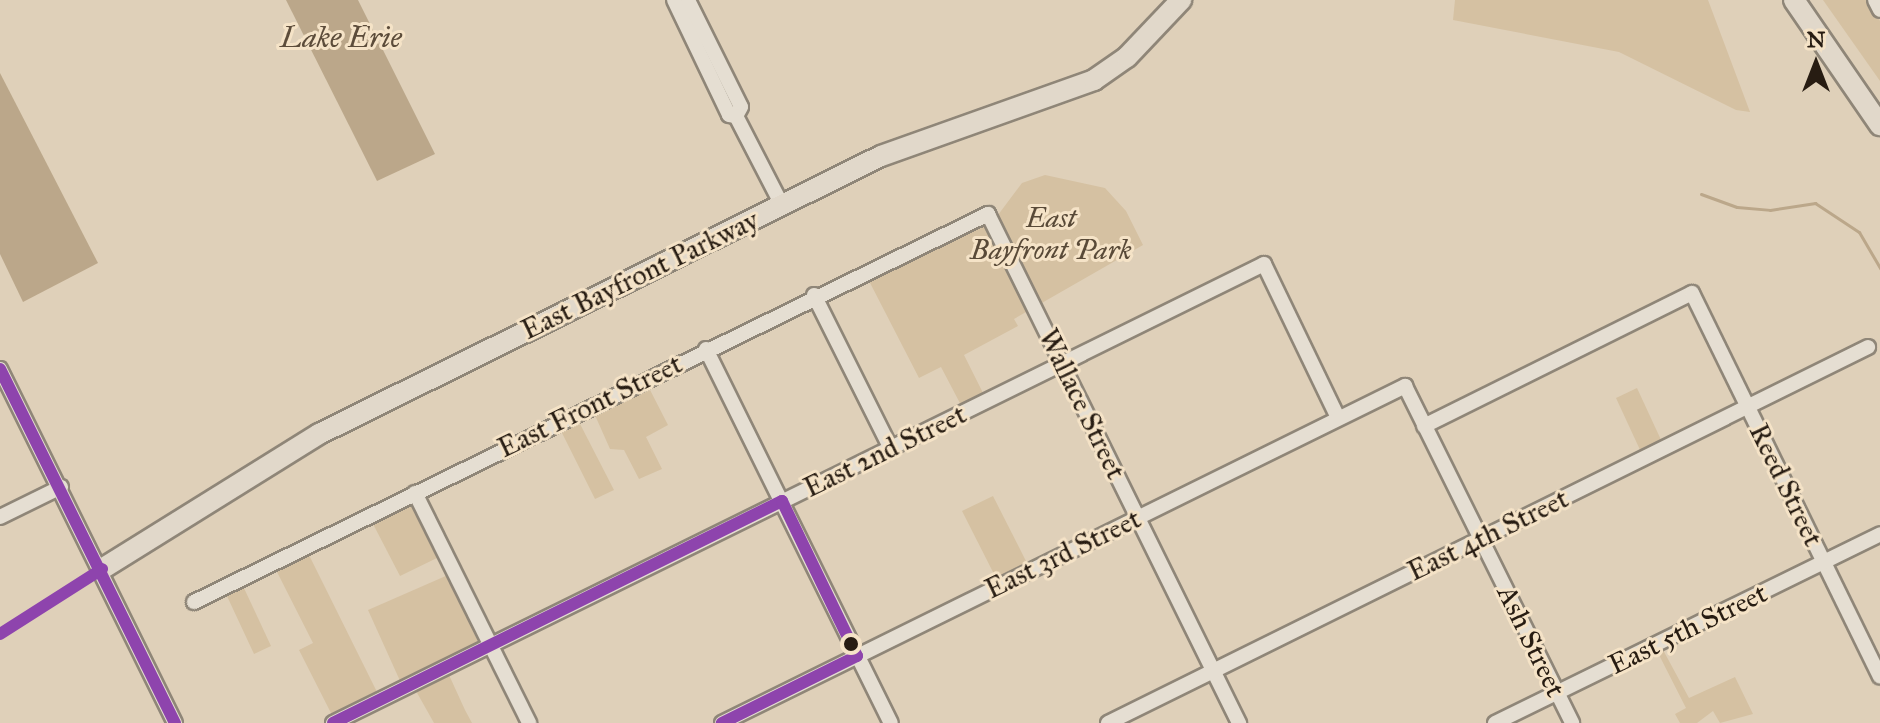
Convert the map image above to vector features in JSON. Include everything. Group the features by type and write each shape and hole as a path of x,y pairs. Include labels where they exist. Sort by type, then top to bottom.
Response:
{"highway":[{"name":"East Bayfront Parkway","path":"102,569 319,434 782,205 918,140 1040,104 1094,80 1127,57 1181,0"},
{"path":"1794,0 1880,125"}],"street":[{"path":"674,0 729,115 736,116"},
{"path":"688,0 741,107 736,116"},
{"path":"1875,0 1880,10"},
{"path":"736,116 782,205"},
{"name":"East Front Street","path":"194,602 814,295 988,214"},
{"name":"Wallace Street","path":"988,214 1239,723"},
{"name":"East 2nd Street","path":"333,723 1264,264 1338,418"},
{"name":"Reed Street","path":"1424,426 1692,293 1880,676"},
{"path":"814,295 891,449"},
{"name":"East 4th Street","path":"1108,723 1868,347"},
{"path":"706,349 891,723"},
{"path":"0,369 102,569 175,723"},
{"name":"East 3rd Street","path":"722,723 1405,386"},
{"name":"Ash Street","path":"1405,386 1572,723"},
{"path":"0,517 61,487"},
{"path":"415,493 529,723"},
{"name":"East 5th Street","path":"1495,723 1880,534"}],"green space":[{"path":"1455,0 1708,0 1750,112 1736,110 1619,52 1453,20"},
{"path":"1823,0 1869,0 1880,21 1880,81"},
{"name":"East Bayfront Park","path":"1045,175 1105,188 1126,211 1143,245 1014,319 1018,326 964,355 984,395 962,407 941,367 919,378 867,277 998,215 1022,183"},
{"path":"648,386 668,425 646,437 662,469 639,479 624,450 610,449 594,413"},
{"path":"1637,388 1662,442 1641,452 1616,398"},
{"path":"578,420 614,490 595,499 560,429"},
{"path":"993,496 1028,565 997,580 962,511"},
{"path":"411,505 439,557 400,576 372,522"},
{"path":"308,553 378,694 333,717 299,650 313,643 276,570"},
{"path":"448,575 479,644 401,683 368,610"},
{"path":"243,586 271,646 254,654 226,594"},
{"path":"1662,648 1689,698 1735,677 1753,714 1720,723 1713,711 1697,723 1680,723 1675,714 1686,708 1657,651"},
{"path":"449,675 472,723 434,723 416,691"}],"water":[{"name":"Lake Erie","path":"286,0 358,0 435,154 377,181"},
{"path":"0,73 98,263 23,302 0,254"}],"waterway":[{"path":"1701,194 1737,207 1770,210 1815,203 1859,232 1880,268"}],"transit line":[{"path":"0,369 175,723"},
{"path":"333,723 782,501 857,656 722,723"},
{"path":"0,634 102,569"}]}
